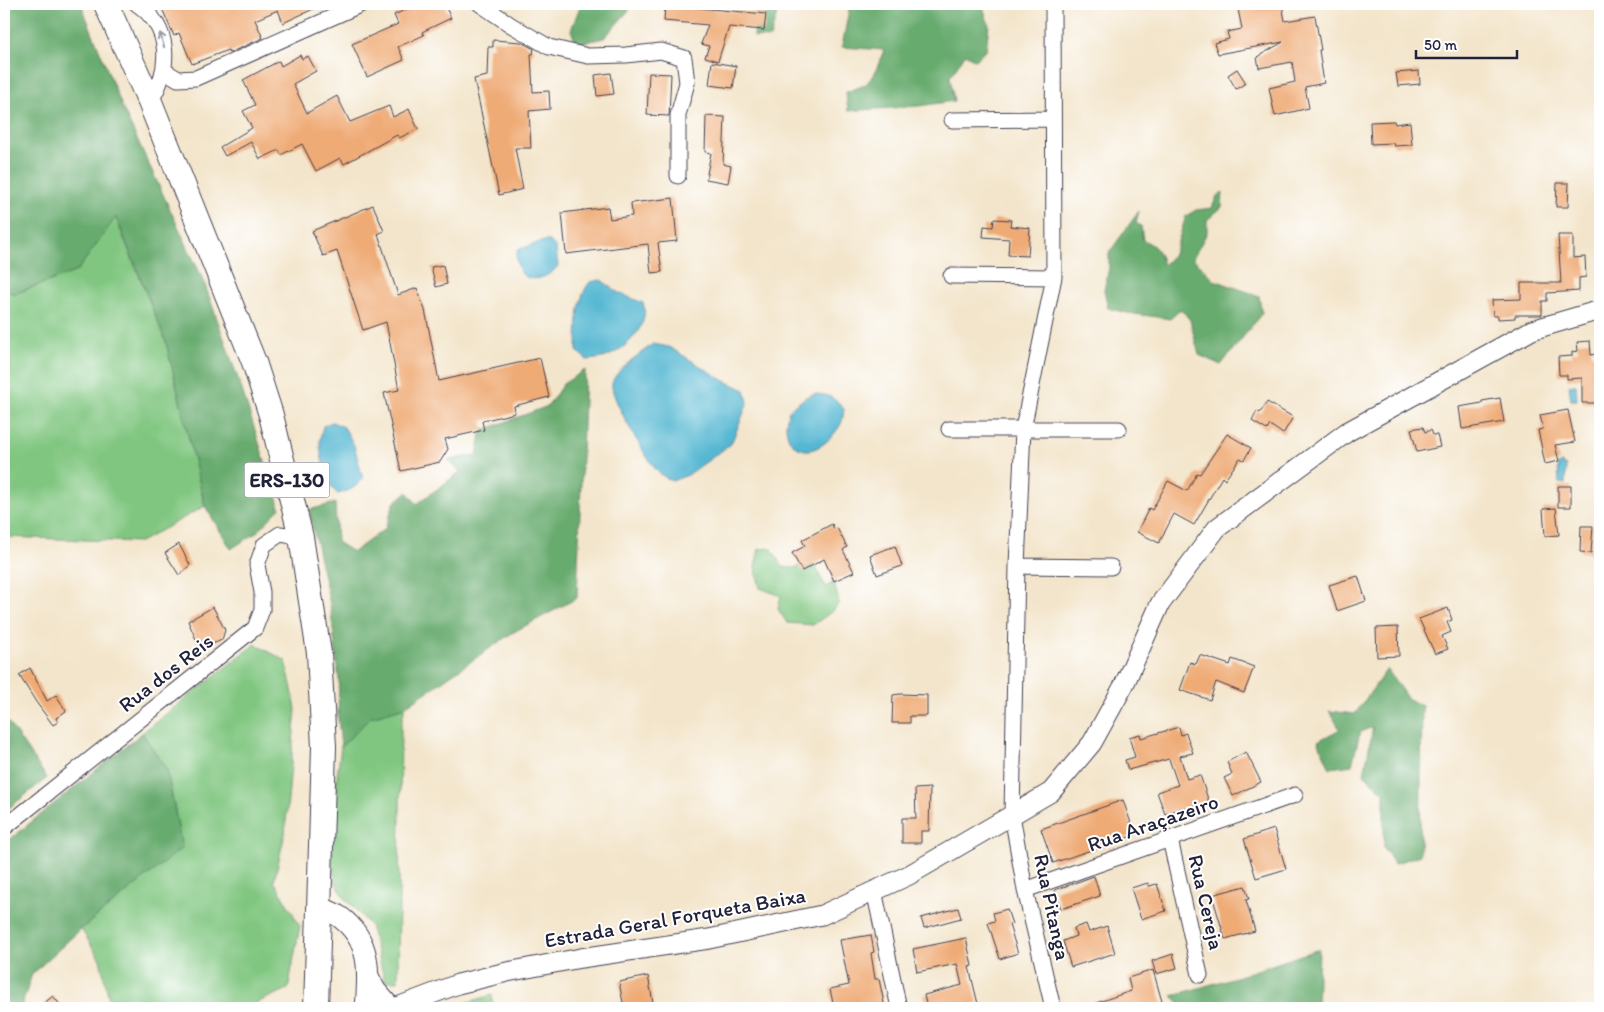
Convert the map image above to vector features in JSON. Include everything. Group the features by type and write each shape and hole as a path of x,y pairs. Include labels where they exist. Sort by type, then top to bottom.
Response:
{"main road":[{"name":"ERS-130","path":"106,4 150,102 254,362 271,415 301,536 319,653 324,747 316,998"},
{"path":"319,907 340,917 357,935 367,958 369,976 366,1008"},
{"path":"307,1008 316,998"}],"street":[{"path":"137,4 150,16 158,28 166,57 165,71 160,88 150,102"},
{"path":"165,71 178,79 196,78 362,4"},
{"path":"480,4 549,47 588,56 626,55 661,51 684,58 687,83 678,115 678,176"},
{"name":"Rua Pitanga","path":"1052,1008 1025,890 1012,815 1017,566 1023,429 1054,277 1053,4"},
{"path":"952,120 1053,119"},
{"path":"951,276 1054,277"},
{"name":"Estrada Geral Forqueta Baixa","path":"393,1008 458,984 507,972 581,958 709,939 822,915 909,874 1012,815 1051,792 1092,743 1124,685 1160,604 1216,528 1347,432 1532,330 1600,310"},
{"path":"949,429 1120,429"},
{"name":"Rua dos Reis","path":"4,828 255,628 262,610 262,592 257,565 264,545 280,534 301,536"},
{"path":"1017,566 1110,566"},
{"name":"Rua Araçazeiro","path":"1025,890 1295,795"},
{"name":"Rua Cereja","path":"1170,839 1200,974"},
{"path":"874,890 899,1008"},
{"path":"369,976 376,990 393,1008"}],"green space":[{"path":"4,4 81,4 123,109 204,282 242,390 280,508 256,533 231,549 205,506 166,342 116,217 77,271 14,294 4,289"},
{"path":"581,4 631,4 631,8 604,38 576,44 571,30"},
{"path":"756,4 800,4 794,9 779,7 770,38 754,37"},
{"path":"850,4 982,4 989,25 986,50 975,60 965,54 950,77 954,101 919,106 848,111 846,92 865,85 874,75 884,50 842,47"},
{"path":"1223,193 1222,207 1207,220 1207,233 1193,258 1214,280 1259,296 1262,313 1221,365 1199,355 1190,320 1181,309 1170,319 1131,314 1108,308 1104,290 1109,268 1109,253 1139,211 1136,223 1141,226 1143,240 1157,250 1163,265 1174,254 1186,216 1196,210 1212,208 1217,196"},
{"path":"115,216 166,342 205,506 140,542 4,537 4,289 14,294 77,271"},
{"path":"585,370 577,598 512,633 405,707 371,717 341,747 338,718 339,680 330,604 309,510 335,503 337,542 353,552 385,529 394,503 407,492 417,504 460,472 448,460 477,455 481,434 484,430 548,406 563,384"},
{"path":"771,548 783,567 793,568 800,566 804,570 814,565 826,587 834,582 839,602 834,610 813,625 787,623 778,609 781,596 760,588 755,567 759,549"},
{"path":"255,644 286,661 296,709 285,833 274,881 300,926 288,989 256,1003 254,1008 115,1008 109,999 100,959 81,929 182,848 167,770 142,733"},
{"path":"1387,669 1407,698 1422,706 1420,855 1394,864 1384,847 1384,793 1364,774 1373,727 1360,732 1352,765 1330,768 1318,741 1340,729 1329,711 1355,714"},
{"path":"405,707 401,725 398,981 385,981 370,925 344,897 336,883 331,861 335,832 337,776 341,747 371,717"},
{"path":"4,716 47,778 4,812"},
{"path":"142,733 167,770 182,848 81,929 32,974 21,1008 4,1008 4,844"},
{"path":"1319,949 1317,1008 1185,1008 1172,996 1242,975"},
{"path":"492,995 493,1008 449,1008"}],"water":[{"path":"543,241 550,241 556,248 558,266 544,277 532,279 523,274 519,269 516,257 517,252"},
{"path":"601,280 619,293 643,303 645,311 640,328 629,342 606,357 587,360 577,351 580,306 585,289 590,282"},
{"path":"653,344 669,347 725,381 745,390 748,402 731,444 688,475 672,481 656,470 637,441 617,402 612,384 618,373"},
{"path":"1569,385 1576,385 1577,400 1571,400"},
{"path":"815,394 831,397 837,402 844,409 843,418 830,439 818,447 805,450 798,448 788,437 786,421 789,410 806,397"},
{"path":"332,422 344,427 354,445 363,479 352,489 338,494 327,478 320,448 323,426"},
{"path":"1561,463 1566,466 1565,484 1559,483 1558,465"}],"building":[{"path":"160,4 324,4 283,23 278,10 255,20 263,38 229,53 228,50 192,64 179,33 174,36"},
{"path":"418,4 444,4 451,18 422,32 424,35 398,47 404,60 367,77 352,44 398,24 394,15"},
{"path":"1237,4 1282,4 1285,21 1315,16 1324,83 1305,87 1309,108 1275,116 1269,88 1295,82 1292,62 1259,68 1257,57 1283,42 1218,54 1214,43 1229,39 1227,32 1242,29"},
{"path":"665,5 766,14 764,30 729,27 718,61 705,57 709,46 701,44 708,25 664,21"},
{"path":"493,40 521,42 534,49 533,54 531,54 533,92 549,91 550,109 529,111 531,148 515,148 523,189 499,195 474,79 487,76 488,47 493,47"},
{"path":"300,55 302,59 308,56 316,71 293,84 307,113 337,96 350,122 389,106 393,117 409,109 418,129 399,138 397,135 344,164 340,158 316,171 302,144 281,155 279,150 260,159 251,142 225,156 220,147 252,128 243,111 255,105 243,80 279,61 281,66"},
{"path":"712,62 736,66 733,88 709,85"},
{"path":"1237,69 1246,83 1236,89 1228,75"},
{"path":"1419,71 1420,84 1398,86 1396,73"},
{"path":"611,73 614,94 597,96 595,75"},
{"path":"649,73 671,74 669,116 647,115"},
{"path":"706,116 725,117 723,164 731,166 728,183 706,179 711,153 705,152"},
{"path":"1394,121 1395,124 1410,122 1412,145 1394,146 1393,143 1371,144 1370,122"},
{"path":"1557,183 1569,183 1568,207 1556,207"},
{"path":"673,198 677,241 658,243 662,272 651,273 648,244 566,254 562,213 608,207 610,219 632,216 631,203"},
{"path":"373,205 384,231 378,234 398,295 417,288 425,310 439,381 540,358 549,397 514,406 515,413 482,421 484,430 445,439 448,449 440,462 401,471 384,393 399,390 386,322 363,330 337,251 323,256 312,231"},
{"path":"994,219 1011,220 1010,226 1030,228 1028,256 1008,255 1009,239 983,237 984,226 993,227"},
{"path":"1558,235 1573,235 1573,258 1585,257 1586,277 1579,278 1579,291 1547,293 1547,301 1542,301 1542,315 1515,315 1515,318 1498,319 1498,316 1493,316 1492,300 1521,299 1521,283 1561,283"},
{"path":"443,265 447,284 436,287 431,267"},
{"path":"1590,341 1591,355 1595,354 1597,371 1600,374 1600,403 1582,403 1582,378 1567,379 1567,375 1559,375 1558,357 1572,356 1572,352 1578,351 1577,342"},
{"path":"1500,398 1504,422 1462,429 1459,407"},
{"path":"1267,402 1293,417 1283,434 1270,425 1267,430 1252,421 1257,411 1260,413"},
{"path":"1568,410 1575,442 1555,445 1559,461 1545,464 1538,430 1543,429 1540,415"},
{"path":"1423,427 1425,432 1431,430 1433,435 1437,435 1440,447 1417,452 1411,429"},
{"path":"1227,434 1251,448 1244,460 1240,458 1225,480 1222,477 1194,525 1174,514 1159,543 1137,532 1149,508 1152,510 1168,481 1187,491 1197,473 1200,474"},
{"path":"1558,486 1571,486 1571,507 1558,507"},
{"path":"1556,508 1559,535 1545,536 1543,509"},
{"path":"832,524 834,529 837,528 847,547 843,550 854,572 834,581 824,559 802,571 792,553 805,546 802,540"},
{"path":"1581,526 1593,526 1591,553 1580,552"},
{"path":"179,544 190,565 179,575 165,553"},
{"path":"895,546 902,566 877,575 870,555"},
{"path":"1358,576 1366,601 1337,611 1329,585"},
{"path":"213,607 225,630 222,640 204,647 198,644 188,621"},
{"path":"1448,608 1452,620 1447,622 1451,632 1442,636 1448,649 1435,654 1419,619"},
{"path":"1398,627 1399,656 1377,657 1376,628"},
{"path":"1200,655 1230,665 1232,659 1254,667 1244,693 1216,682 1210,700 1180,690 1190,662 1196,664"},
{"path":"30,668 47,701 56,695 66,711 56,718 58,722 53,725 19,675"},
{"path":"893,695 927,695 927,716 910,716 910,723 892,723"},
{"path":"1179,727 1181,735 1186,733 1193,753 1180,756 1187,779 1200,775 1209,802 1186,810 1185,807 1165,814 1157,792 1178,785 1169,759 1128,770 1125,760 1135,757 1129,737 1140,734 1141,738"},
{"path":"1246,752 1261,782 1233,796 1224,778 1232,774 1227,762"},
{"path":"930,788 929,831 921,831 921,843 902,843 902,818 916,818 915,789"},
{"path":"1123,800 1135,835 1053,863 1041,829"},
{"path":"1274,829 1286,869 1256,878 1244,839"},
{"path":"1094,876 1100,896 1061,909 1055,890"},
{"path":"1148,883 1149,886 1157,884 1166,911 1141,919 1131,888"},
{"path":"1245,886 1249,899 1246,900 1255,931 1225,939 1212,895"},
{"path":"958,908 961,918 924,928 921,918"},
{"path":"1007,909 1012,924 1009,925 1018,953 1000,959 988,923 995,921 993,913"},
{"path":"1086,924 1089,932 1107,926 1115,953 1071,967 1063,941 1076,936 1074,928"},
{"path":"871,935 874,952 871,953 875,979 879,979 885,1008 834,1008 830,989 849,985 840,940"},
{"path":"966,938 972,966 969,967 978,1004 960,1008 927,1008 924,995 962,985 957,964 917,972 913,949"},
{"path":"1173,954 1177,968 1156,974 1152,961"},
{"path":"1153,970 1163,1005 1151,1008 1087,1008 1087,1006 1131,991 1128,978"},
{"path":"648,976 654,1008 624,1008 619,982"},
{"path":"53,996 63,1008 38,1008"}]}
